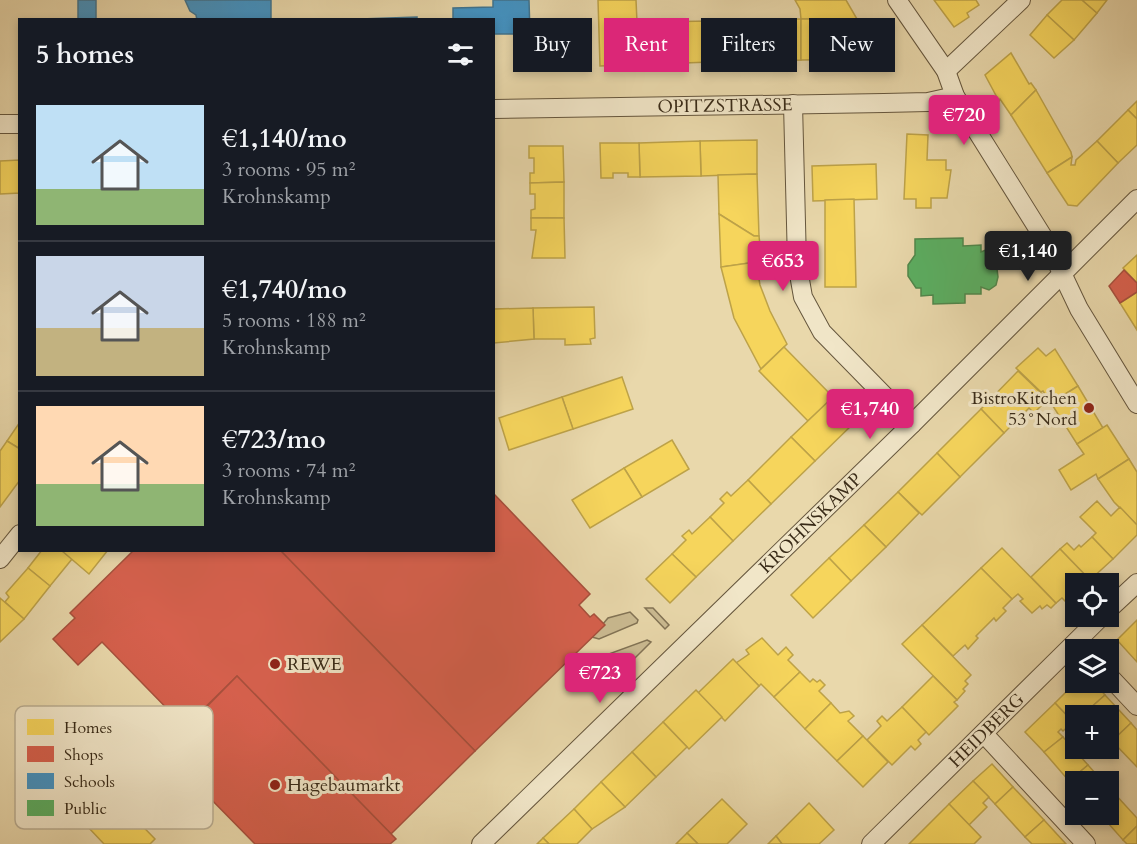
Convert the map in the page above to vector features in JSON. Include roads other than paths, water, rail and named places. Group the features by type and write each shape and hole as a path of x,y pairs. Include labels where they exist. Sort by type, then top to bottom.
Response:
{"street":[{"path":"897,0 946,72 955,96 1050,248 1079,309 1137,404"},
{"path":"946,72 1021,0"},
{"name":"OPITZSTRASSE","path":"495,109 928,102 955,96"},
{"path":"793,104 797,263 803,297 822,332 912,424"},
{"path":"0,124 18,124"},
{"name":"KROHNSKAMP","path":"481,844 912,424 1137,199"},
{"path":"0,559 18,536"},
{"path":"1119,600 1137,583"},
{"name":"HEIDBERG","path":"871,844 1065,661"},
{"path":"1119,687 1137,706"},
{"path":"985,735 1086,844"}],"place":[{"name":"BistroKitchen 53°Nord","path":"1089,408"},
{"name":"REWE","path":"275,664"},
{"name":"Hagebaumarkt","path":"275,785"}]}
